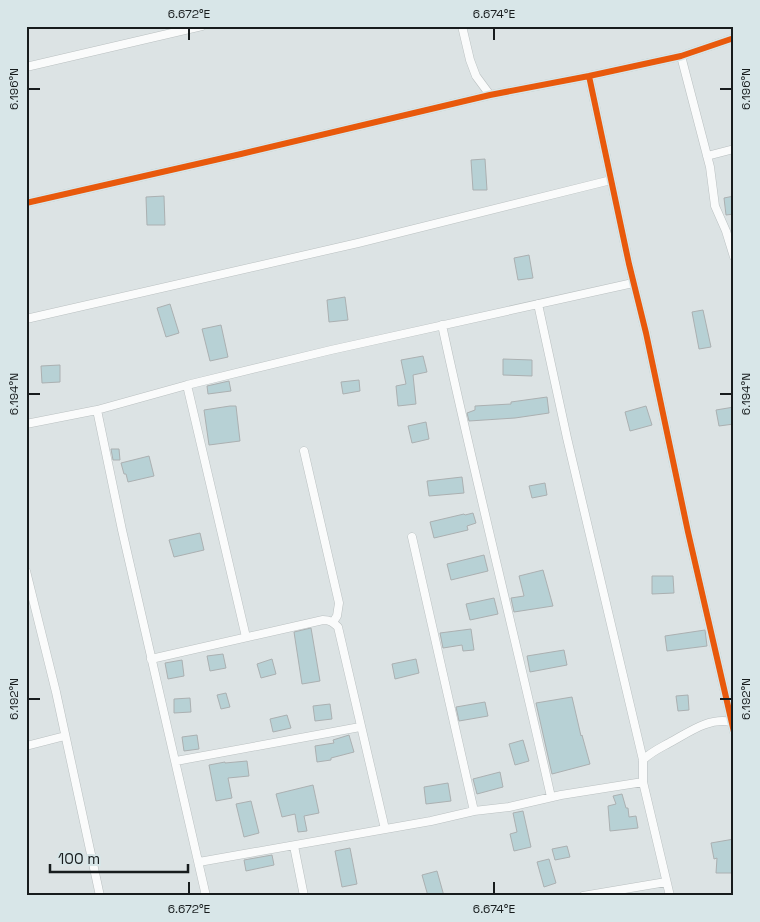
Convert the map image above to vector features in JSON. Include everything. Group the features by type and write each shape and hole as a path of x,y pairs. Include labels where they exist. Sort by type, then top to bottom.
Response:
{"street":[{"path":"26,67 202,26"},
{"path":"462,26 476,76 490,95"},
{"path":"26,203 490,95 681,56 734,38"},
{"path":"681,56 707,156 715,206 733,253"},
{"path":"589,76 688,532 733,727"},
{"path":"707,156 734,149"},
{"path":"26,319 358,243 611,180"},
{"path":"26,424 97,410 187,385 331,350 633,283"},
{"path":"538,304 643,760 642,782 670,896"},
{"path":"442,326 551,797"},
{"path":"187,385 246,637"},
{"path":"97,410 122,530 206,896"},
{"path":"304,451 339,603 334,622"},
{"path":"412,537 474,811"},
{"path":"26,571 100,896"},
{"path":"151,659 323,620 334,622 338,627 385,829"},
{"path":"643,760 651,752 694,728 725,720 731,722 733,727"},
{"path":"176,761 360,727"},
{"path":"26,746 65,736"},
{"path":"198,862 642,782"},
{"path":"294,846 304,896"},
{"path":"583,896 666,882"}],"building":[{"path":"485,159 487,190 473,190 471,160"},
{"path":"164,196 165,225 147,225 146,197"},
{"path":"734,196 734,214 726,215 724,198"},
{"path":"529,255 533,278 518,280 514,258"},
{"path":"345,297 348,320 329,322 327,300"},
{"path":"170,304 179,333 166,337 157,308"},
{"path":"703,310 711,347 699,349 692,312"},
{"path":"221,325 228,357 210,361 202,329"},
{"path":"423,356 427,372 413,375 416,404 398,406 396,386 406,384 401,360"},
{"path":"503,359 532,360 532,376 503,375"},
{"path":"60,365 60,382 42,383 41,366"},
{"path":"359,380 360,391 343,394 341,382"},
{"path":"229,381 231,391 208,394 207,386"},
{"path":"547,397 549,413 515,418 469,421 467,413 475,410 475,406 511,404 511,402"},
{"path":"236,406 240,441 209,445 204,410"},
{"path":"646,406 652,425 630,431 625,412"},
{"path":"734,407 734,424 719,426 716,410"},
{"path":"426,422 429,439 412,443 408,426"},
{"path":"111,449 119,449 120,460 113,460"},
{"path":"149,456 154,476 128,482 121,463"},
{"path":"462,477 464,493 429,496 427,481"},
{"path":"545,483 547,495 532,498 529,486"},
{"path":"473,513 476,523 467,526 468,530 434,538 430,522"},
{"path":"200,533 204,550 174,557 169,540"},
{"path":"484,555 488,571 451,580 447,564"},
{"path":"543,570 553,606 514,612 511,598 524,596 519,576"},
{"path":"652,576 673,576 674,593 652,594"},
{"path":"494,598 498,614 470,620 466,604"},
{"path":"311,628 320,681 302,684 294,632"},
{"path":"471,629 474,650 463,651 462,645 443,648 440,633"},
{"path":"705,630 707,646 667,651 665,636"},
{"path":"564,650 567,665 530,672 527,656"},
{"path":"223,654 226,668 210,671 207,656"},
{"path":"272,659 276,674 261,678 257,664"},
{"path":"416,659 419,673 395,679 392,664"},
{"path":"182,660 184,676 168,679 165,663"},
{"path":"226,693 230,707 221,709 217,695"},
{"path":"688,695 689,710 678,711 676,696"},
{"path":"572,697 590,764 552,774 536,703"},
{"path":"190,698 191,712 174,713 174,699"},
{"path":"485,702 488,716 459,721 456,707"},
{"path":"330,704 332,719 315,721 313,706"},
{"path":"287,715 291,728 273,732 270,719"},
{"path":"197,735 199,749 184,751 182,737"},
{"path":"349,735 354,752 331,758 331,760 317,762 315,746 334,743 333,740"},
{"path":"523,740 529,761 515,765 509,744"},
{"path":"247,761 249,776 228,778 232,798 216,801 209,765"},
{"path":"500,772 503,787 477,794 473,779"},
{"path":"448,783 451,801 426,804 424,787"},
{"path":"313,785 319,813 304,816 307,831 298,832 295,814 282,817 276,794"},
{"path":"622,794 626,808 628,808 629,817 636,816 638,828 610,831 608,806 616,804 613,796"},
{"path":"251,801 259,833 244,837 236,804"},
{"path":"523,811 531,847 514,851 510,834 517,832 513,813"},
{"path":"734,839 734,873 716,873 717,858 714,859 711,843"},
{"path":"567,846 570,857 555,860 552,849"},
{"path":"350,848 357,884 342,887 335,851"},
{"path":"272,855 274,865 246,871 244,860"},
{"path":"549,859 556,883 544,887 537,862"},
{"path":"437,871 444,896 428,896 422,875"}],"cycle path":[{"path":"26,203 490,95 681,56 734,38"},
{"path":"589,76 688,532 734,732"}]}
